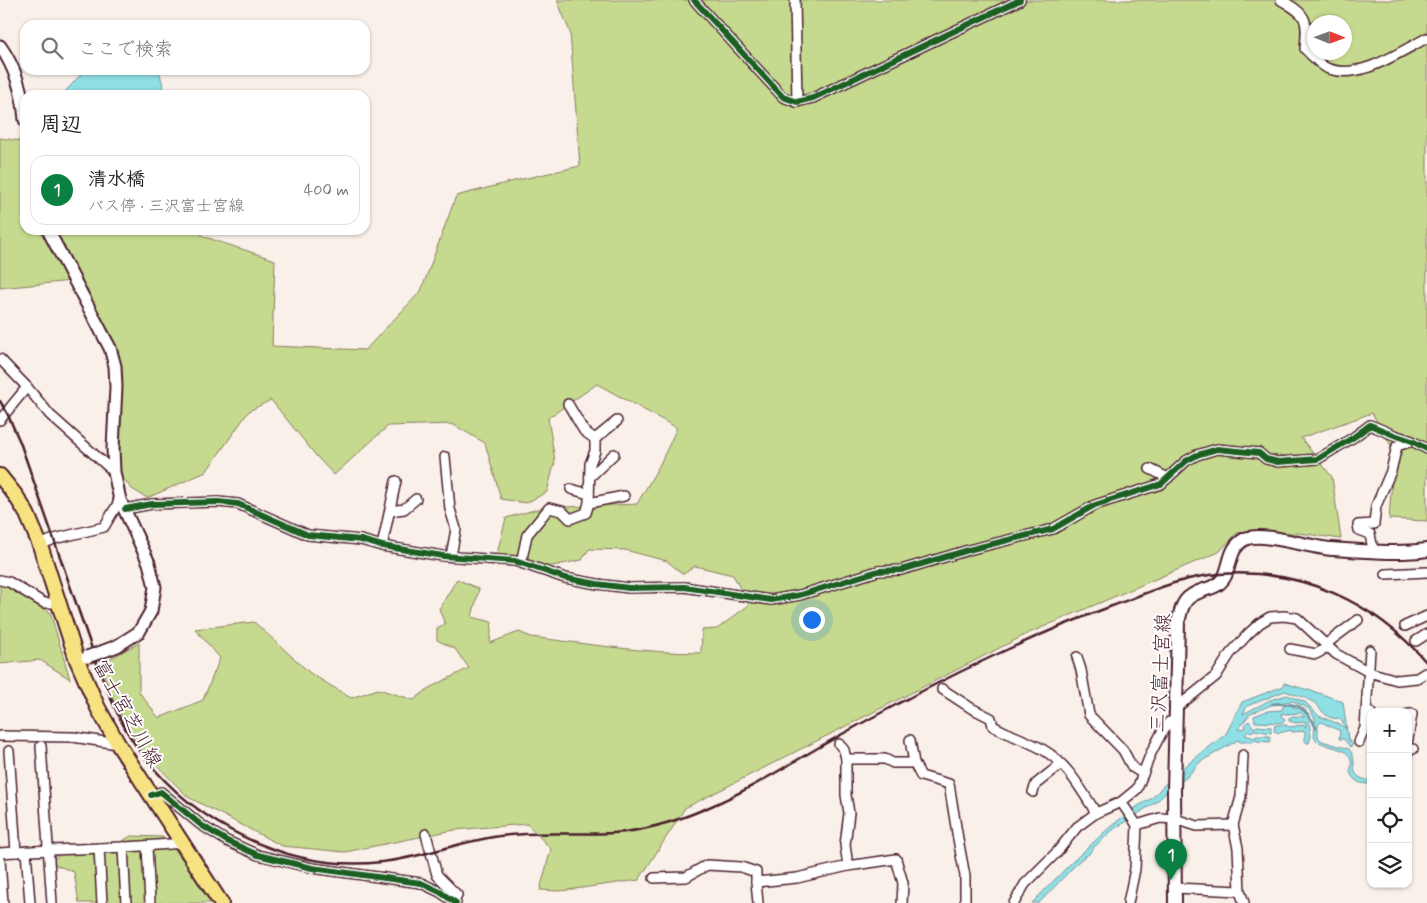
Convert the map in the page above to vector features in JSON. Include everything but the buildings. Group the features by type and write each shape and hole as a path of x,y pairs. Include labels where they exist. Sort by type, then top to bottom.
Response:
{"main road":[{"name":"富士宮芝川線","path":"0,476 27,514 40,545 58,603 82,658 98,708 118,744 221,903"},
{"name":"三沢富士宮線","path":"1175,903 1174,771 1178,623 1185,600 1194,593 1217,585 1222,581 1230,556 1236,545 1246,539 1260,537 1330,549 1405,552 1427,550"}],"street":[{"path":"694,0 783,97 797,102 813,98 1020,0"},
{"path":"795,0 797,102"},
{"path":"1281,0 1299,10 1307,30 1305,49 1327,68 1339,71 1365,69 1427,38"},
{"path":"0,46 16,77 20,91"},
{"path":"51,235 110,348 116,387 113,448 114,472 122,504 149,563 154,587 151,611 138,632 117,646 82,658"},
{"path":"0,359 27,386 50,415 114,472"},
{"path":"0,420 27,386"},
{"path":"568,404 584,431 595,439"},
{"path":"595,439 617,421"},
{"path":"122,504 218,502 238,504 308,535 361,540 382,546 451,556 515,561 565,578 597,584 629,588 684,587 777,600 800,595 878,571 901,570 972,549 1053,529 1095,505 1161,484 1186,461 1197,455 1217,449 1258,453 1266,459 1278,462 1318,459 1370,425 1412,440 1427,449"},
{"path":"521,563 527,535 549,508 562,511 570,519 586,513 589,498 590,464 595,451 595,439"},
{"path":"1373,550 1370,534 1359,530 1358,525 1374,524 1376,506 1391,471 1397,446 1412,440"},
{"path":"590,477 614,454"},
{"path":"445,457 450,509 456,529 451,556"},
{"path":"1150,470 1168,478"},
{"path":"382,546 396,481"},
{"path":"571,489 589,498 624,496"},
{"path":"390,511 404,508 416,499"},
{"path":"40,545 54,539 104,527 122,504"},
{"path":"1386,574 1427,572"},
{"path":"0,580 9,582 44,603 58,603"},
{"path":"1176,708 1216,676 1230,654 1248,634 1270,617 1284,616 1297,618 1336,654 1370,672 1397,680 1417,678 1424,673"},
{"path":"1405,626 1427,616"},
{"path":"1290,649 1316,654 1358,620"},
{"path":"1416,642 1427,634"},
{"path":"1368,708 1370,650"},
{"path":"1076,657 1081,670 1090,715 1124,750 1132,767 1143,774"},
{"path":"942,689 971,708 991,718 993,726 1044,750 1076,780 1096,813"},
{"path":"1359,742 1367,718"},
{"path":"1014,903 1025,884 1057,852 1077,827 1096,813 1124,805 1137,789 1162,730 1168,722 1175,723"},
{"path":"0,736 73,738 118,744"},
{"path":"910,740 914,763 920,776 949,784 965,876 965,903"},
{"path":"839,744 844,750 846,759 846,795 850,813 846,845 848,866"},
{"path":"41,746 52,903"},
{"path":"9,751 16,852"},
{"path":"1243,755 1241,797 1234,825 1238,848 1240,891 1244,903"},
{"path":"846,759 885,759 893,762 914,763"},
{"path":"1033,792 1036,784 1061,764"},
{"path":"151,795 161,792 201,825 227,841 258,855 312,868 421,883 455,902 457,895 437,875 426,834"},
{"path":"1124,805 1135,822 1135,869 1128,903"},
{"path":"1135,822 1160,818 1175,819 1197,826 1234,825"},
{"path":"0,853 182,843"},
{"path":"147,846 150,903"},
{"path":"123,847 126,903"},
{"path":"99,848 102,903"},
{"path":"26,851 30,903"},
{"path":"756,882 797,878 848,866 896,858 903,883 902,903"},
{"path":"0,860 3,903"},
{"path":"654,878 686,876 707,865 741,867 756,872 758,903"},
{"path":"1175,888 1240,891"}],"green space":[{"path":"557,0 1427,0 1427,521 1389,519 1394,451 1372,413 1301,438 1332,477 1341,539 1299,533 1237,533 1219,552 1029,633 685,808 639,880 560,891 540,890 551,849 527,824 454,830 345,852 282,846 188,797 137,745 114,702 100,664 139,643 139,692 159,718 203,700 220,658 195,629 254,622 310,673 351,698 378,689 414,700 429,688 469,668 455,649 437,640 437,629 445,624 439,609 457,579 479,589 472,617 492,622 490,643 519,632 531,637 616,648 701,653 702,630 717,629 749,605 733,575 695,566 683,574 667,561 625,550 589,549 582,560 527,571 497,554 506,518 541,508 637,504 659,466 677,428 597,384 548,418 555,461 547,492 526,503 501,499 485,443 452,424 388,426 334,475 271,400 249,411 206,472 147,498 132,489 119,474 122,374 116,349 82,280 0,288 0,138 20,141 20,235 202,235 275,260 272,346 365,350 421,291 456,196 580,166 570,32"},
{"path":"0,582 50,612 70,679 40,660 0,664"},
{"path":"131,836 164,837 184,861 213,903 79,903 74,872 56,865 53,860 66,849 108,850"}],"water":[{"path":"80,75 160,75 163,86 163,90 67,90"},
{"path":"1284,683 1343,702 1348,739 1353,745 1350,747 1344,739 1339,739 1340,731 1321,722 1318,725 1318,737 1322,741 1349,749 1354,760 1355,773 1367,780 1367,784 1361,783 1353,778 1350,772 1352,763 1346,752 1319,742 1314,738 1315,718 1308,708 1293,701 1276,703 1250,714 1238,729 1245,728 1245,724 1249,721 1254,728 1257,726 1271,727 1271,733 1254,730 1248,731 1245,735 1255,738 1256,736 1270,736 1270,742 1255,740 1252,742 1240,742 1238,740 1200,762 1187,777 1156,802 1114,829 1089,854 1080,860 1039,903 1032,903 1110,827 1133,809 1152,798 1185,766 1226,734 1242,702 1284,686","holes":["1285,691 1313,702 1327,716 1340,718 1346,729 1319,716 1305,702 1287,695 1270,700 1243,714 1247,706"]},
{"path":"1289,705 1302,710 1308,716 1311,736 1309,743 1305,741 1305,731 1292,732 1291,730 1279,733 1274,731 1275,725 1286,725 1289,727 1303,725 1305,728 1306,722 1296,723 1289,721 1289,718 1293,716 1305,717 1301,713 1282,713 1281,716 1285,719 1283,723 1255,722 1254,716 1267,711 1282,710 1283,706"}],"waterway":[{"path":"1272,704 1288,704 1299,707 1308,714 1316,728"}],"railway":[{"path":"0,401 20,442 99,669 116,711 139,750 161,777 215,821 246,838 278,851 312,860 347,863 382,862 412,857 485,838 528,834 613,833 649,828 673,821 743,791 878,714 1010,648 1078,619 1152,591 1206,575 1250,574 1279,577 1307,583 1334,593 1360,606 1384,623 1406,641 1427,663"}],"cycle path":[{"path":"694,0 783,97 797,102 813,98 1020,0"},
{"path":"125,509 152,504 218,502 238,504 308,535 361,540 382,546 443,556 515,561 565,578 597,584 629,588 684,587 771,600 800,595 878,571 901,570 972,549 1053,529 1095,505 1161,484 1186,461 1197,455 1217,449 1259,453 1266,459 1278,462 1318,459 1370,425 1412,441 1427,449"},
{"path":"151,795 161,792 201,825 227,841 258,855 312,868 421,883 440,892 456,903"}],"place":[{"name":"清水橋","path":"1171,880"}]}
